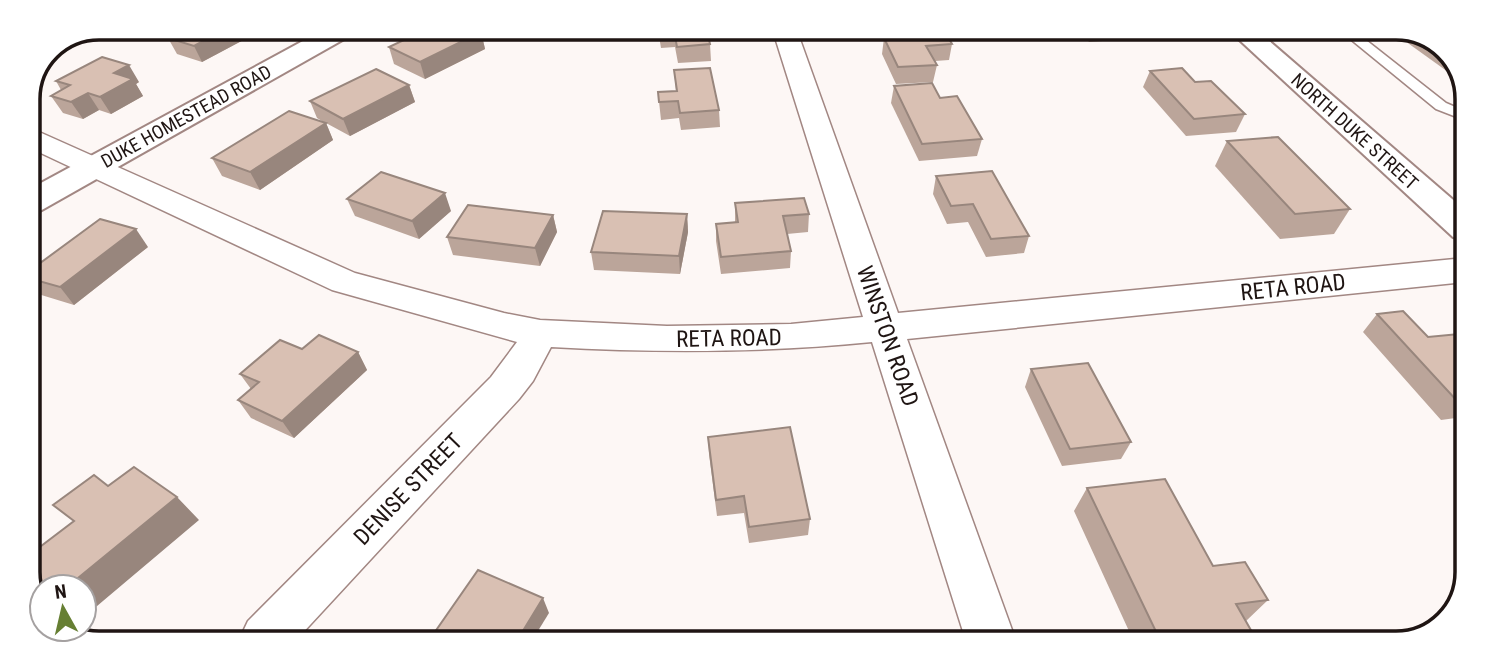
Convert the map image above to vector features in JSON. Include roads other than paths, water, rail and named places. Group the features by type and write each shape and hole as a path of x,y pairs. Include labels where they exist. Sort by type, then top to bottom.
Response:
{"main road":[{"name":"DUKE HOMESTEAD ROAD","path":"40,197 324,40"},
{"name":"NORTH DUKE STREET","path":"1253,40 1455,220"}],"street":[{"name":"WINSTON ROAD","path":"788,40 988,631"},
{"name":"RETA ROAD","path":"40,142 344,282 504,326 540,333 667,340 791,337 1455,271"},
{"name":"DENISE STREET","path":"272,631 505,388 519,371 540,333"}],"lane":[{"path":"1358,40 1441,106 1455,112"}]}
